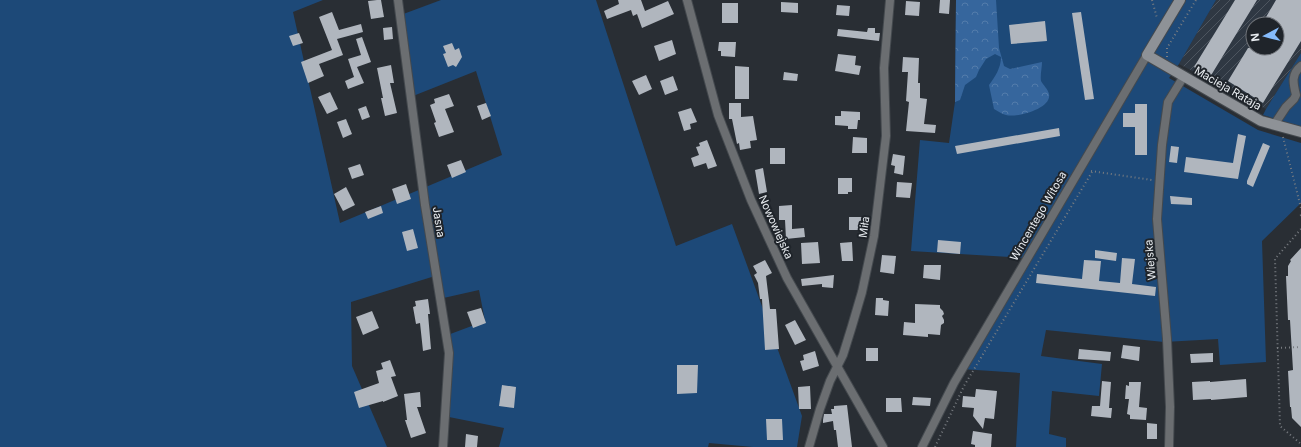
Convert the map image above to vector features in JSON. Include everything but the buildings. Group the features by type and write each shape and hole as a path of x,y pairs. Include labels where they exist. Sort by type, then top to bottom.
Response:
{"street":[{"name":"Jasna","path":"398,0 425,205 449,353 443,447"},
{"name":"Nowowiejska","path":"687,0 718,115 751,200 787,278 884,447"},
{"name":"Miła","path":"810,447 820,409 837,366 843,355 862,292 874,236 886,136 884,68 890,0"},
{"name":"Wincentego Witosa","path":"922,447 954,383 1180,0"},
{"name":"Macieja Rataja","path":"1147,54 1261,121 1301,132"},
{"path":"1276,122 1296,95 1292,82 1297,69 1301,66"},
{"name":"Wiejska","path":"1169,447 1170,407 1167,339 1157,219 1162,145 1168,102 1184,76"}],"path":[{"path":"1152,0 1158,22"},
{"path":"1167,48 1196,0"},
{"path":"1282,132 1301,208"},
{"path":"1083,164 1092,172 1160,181"},
{"path":"935,447 964,386 1092,172"},
{"path":"1301,229 1275,259 1280,426 1301,444"},
{"path":"1277,348 1301,347"}],"shaded area":[{"path":"0,0 323,0 293,12 340,223 502,155 476,71 408,98 398,16 441,0 596,0 676,246 732,224 802,416 797,447 753,447 709,443 708,447 499,447 504,428 444,416 447,353 445,336 485,321 479,290 439,299 435,276 351,302 352,366 387,447 0,447"},
{"path":"956,0 1216,0 1179,64 1169,78 1258,130 1301,143 1301,203 1262,241 1266,362 1220,365 1218,339 1164,342 1046,330 1041,356 1102,364 1099,396 1052,391 1049,434 1066,438 1066,447 1016,447 1020,373 961,369 1025,258 911,251 920,140 949,143 955,102"},
{"path":"1216,0 1301,0 1301,53 1266,109 1179,64"},
{"path":"1301,53 1301,127 1263,115"}],"green space":[{"path":"956,0 996,0 999,48 1004,66 1010,69 1042,62 1041,81 1048,90 1049,94 1045,104 1025,114 1011,116 994,109 989,85 999,69 1001,61 1001,57 995,54 986,59 976,77 965,85 960,100 955,102"}]}
